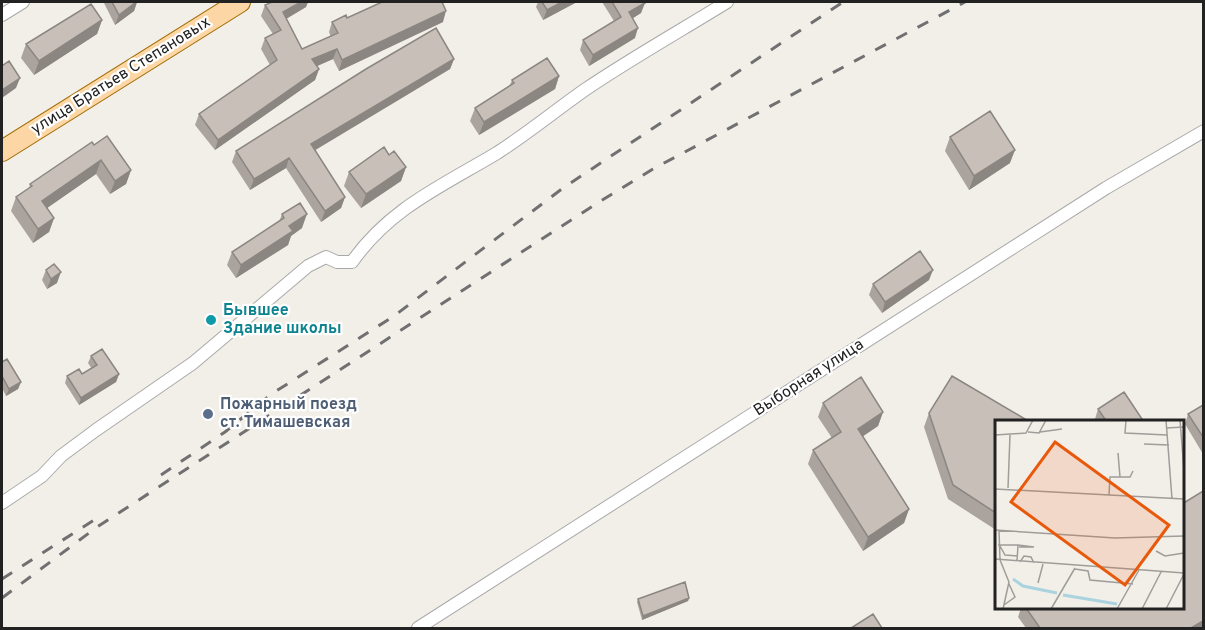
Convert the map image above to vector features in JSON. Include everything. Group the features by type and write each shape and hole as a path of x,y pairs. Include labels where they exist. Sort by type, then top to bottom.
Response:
{"main road":[{"name":"улица Братьев Степановых","path":"2,151 240,2"}],"street":[{"path":"2,15 23,2"},
{"path":"2,504 42,476 61,456 87,436 193,363 308,266 326,257 337,262 352,262 367,242 397,214 434,187 496,153 587,88 727,2"},
{"name":"Выборная улица","path":"418,628 1106,188 1203,131"}],"building":[{"path":"112,2 136,2 119,15"},
{"path":"272,2 301,2 283,12 302,49 338,33 332,22 346,15 347,18 382,2 442,2 446,11 342,60 337,49 312,59 319,69 218,140 199,114 277,60 265,38 281,30 265,5"},
{"path":"542,2 562,2 547,10"},
{"path":"612,2 645,3 629,12 638,28 593,55 583,40 621,17"},
{"path":"91,4 102,20 39,61 26,44"},
{"path":"436,28 454,59 311,144 345,197 325,211 289,158 254,179 236,151"},
{"path":"547,58 559,76 484,122 475,108 514,83 512,80"},
{"path":"9,61 20,78 2,90 2,66"},
{"path":"990,111 1015,150 974,176 950,137"},
{"path":"107,136 131,170 115,181 101,160 42,201 54,218 38,229 16,197 32,186 30,184 92,142 94,145"},
{"path":"384,147 389,155 394,151 406,167 366,194 349,172"},
{"path":"300,203 307,214 289,226 293,231 241,265 232,252 284,218 282,214"},
{"path":"920,251 933,270 885,302 873,284"},
{"path":"54,264 61,272 51,279 46,270"},
{"path":"102,349 119,374 81,398 67,376 79,369 82,374 97,365 91,356"},
{"path":"7,359 21,382 9,389 2,376 2,362"},
{"path":"952,376 1027,420 995,420 995,512 953,485 929,413"},
{"path":"861,377 883,412 858,429 909,509 868,537 813,450 841,432 823,403"},
{"path":"1124,392 1143,420 1106,420 1098,409"},
{"path":"1203,405 1203,437 1188,414"},
{"path":"1203,491 1203,621 1191,628 1040,628 1027,609 1184,609 1184,503"},
{"path":"685,582 689,598 643,616 638,599"},
{"path":"873,614 882,628 851,628"}],"railway":[{"path":"161,475 225,432 270,395 394,316 563,188 843,2"},
{"path":"2,598 97,527 599,202 653,169 965,2"},
{"path":"2,579 94,520"}],"place":[{"name":"Бывшее Здание школы","path":"211,320"},
{"name":"Пожарный поезд ст. Тимашевская","path":"208,414"}]}
